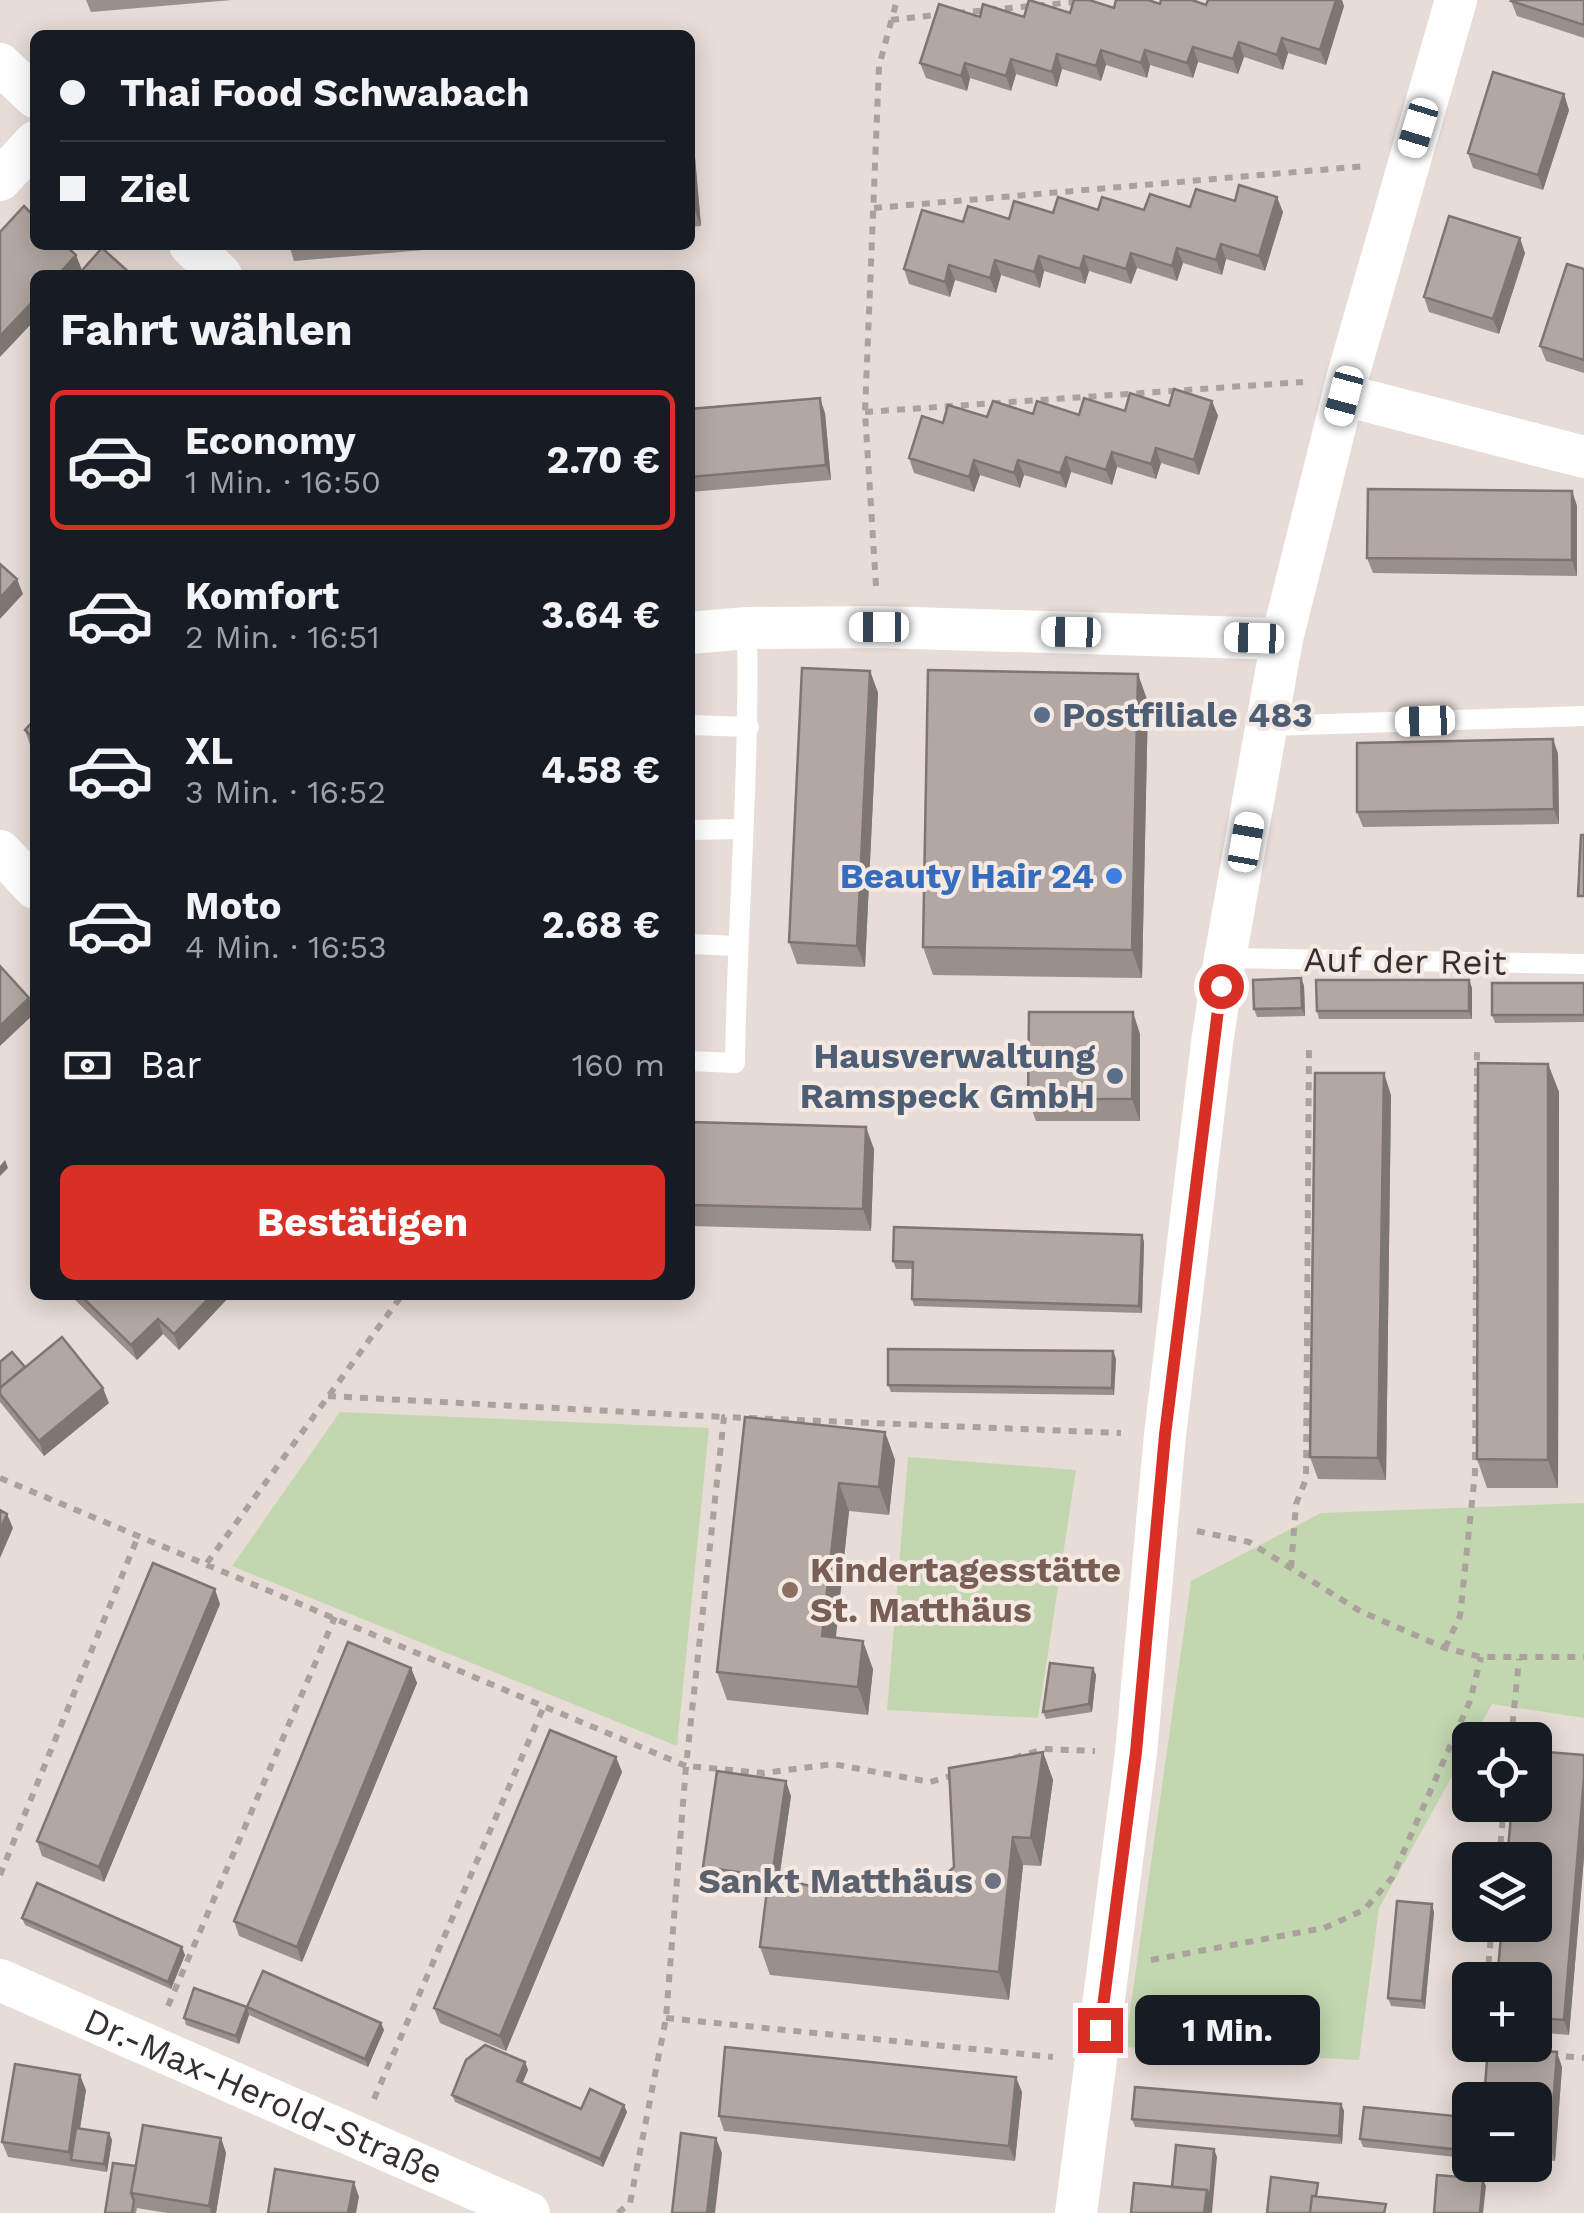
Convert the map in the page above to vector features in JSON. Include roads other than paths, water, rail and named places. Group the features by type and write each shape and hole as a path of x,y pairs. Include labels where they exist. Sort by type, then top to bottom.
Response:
{"street":[{"path":"1076,2213 1136,1752 1165,1435 1225,958 1282,639 1346,387 1456,0"},
{"path":"0,64 30,92"},
{"path":"0,180 30,147"},
{"path":"195,250 216,270"},
{"path":"1346,387 1584,457"},
{"path":"695,633 879,627 1282,639"},
{"path":"0,851 30,883"},
{"name":"Dr.-Max-Herold-Straße","path":"0,1980 528,2213"}],"lane":[{"path":"695,1061 735,1063 749,727 747,628"},
{"path":"1266,726 1584,716"},
{"path":"695,725 749,727"},
{"path":"695,830 743,828"},
{"path":"695,944 737,946"},
{"name":"Auf der Reit","path":"1225,958 1584,964"}],"place":[{"name":"Postfiliale 483","path":"1042,715"},
{"name":"Beauty Hair 24","path":"1114,876"},
{"name":"Hausverwaltung Ramspeck GmbH","path":"1115,1076"},
{"name":"Kindertagesstätte St. Matthäus","path":"790,1590"},
{"name":"Sankt Matthäus","path":"993,1881"}]}
